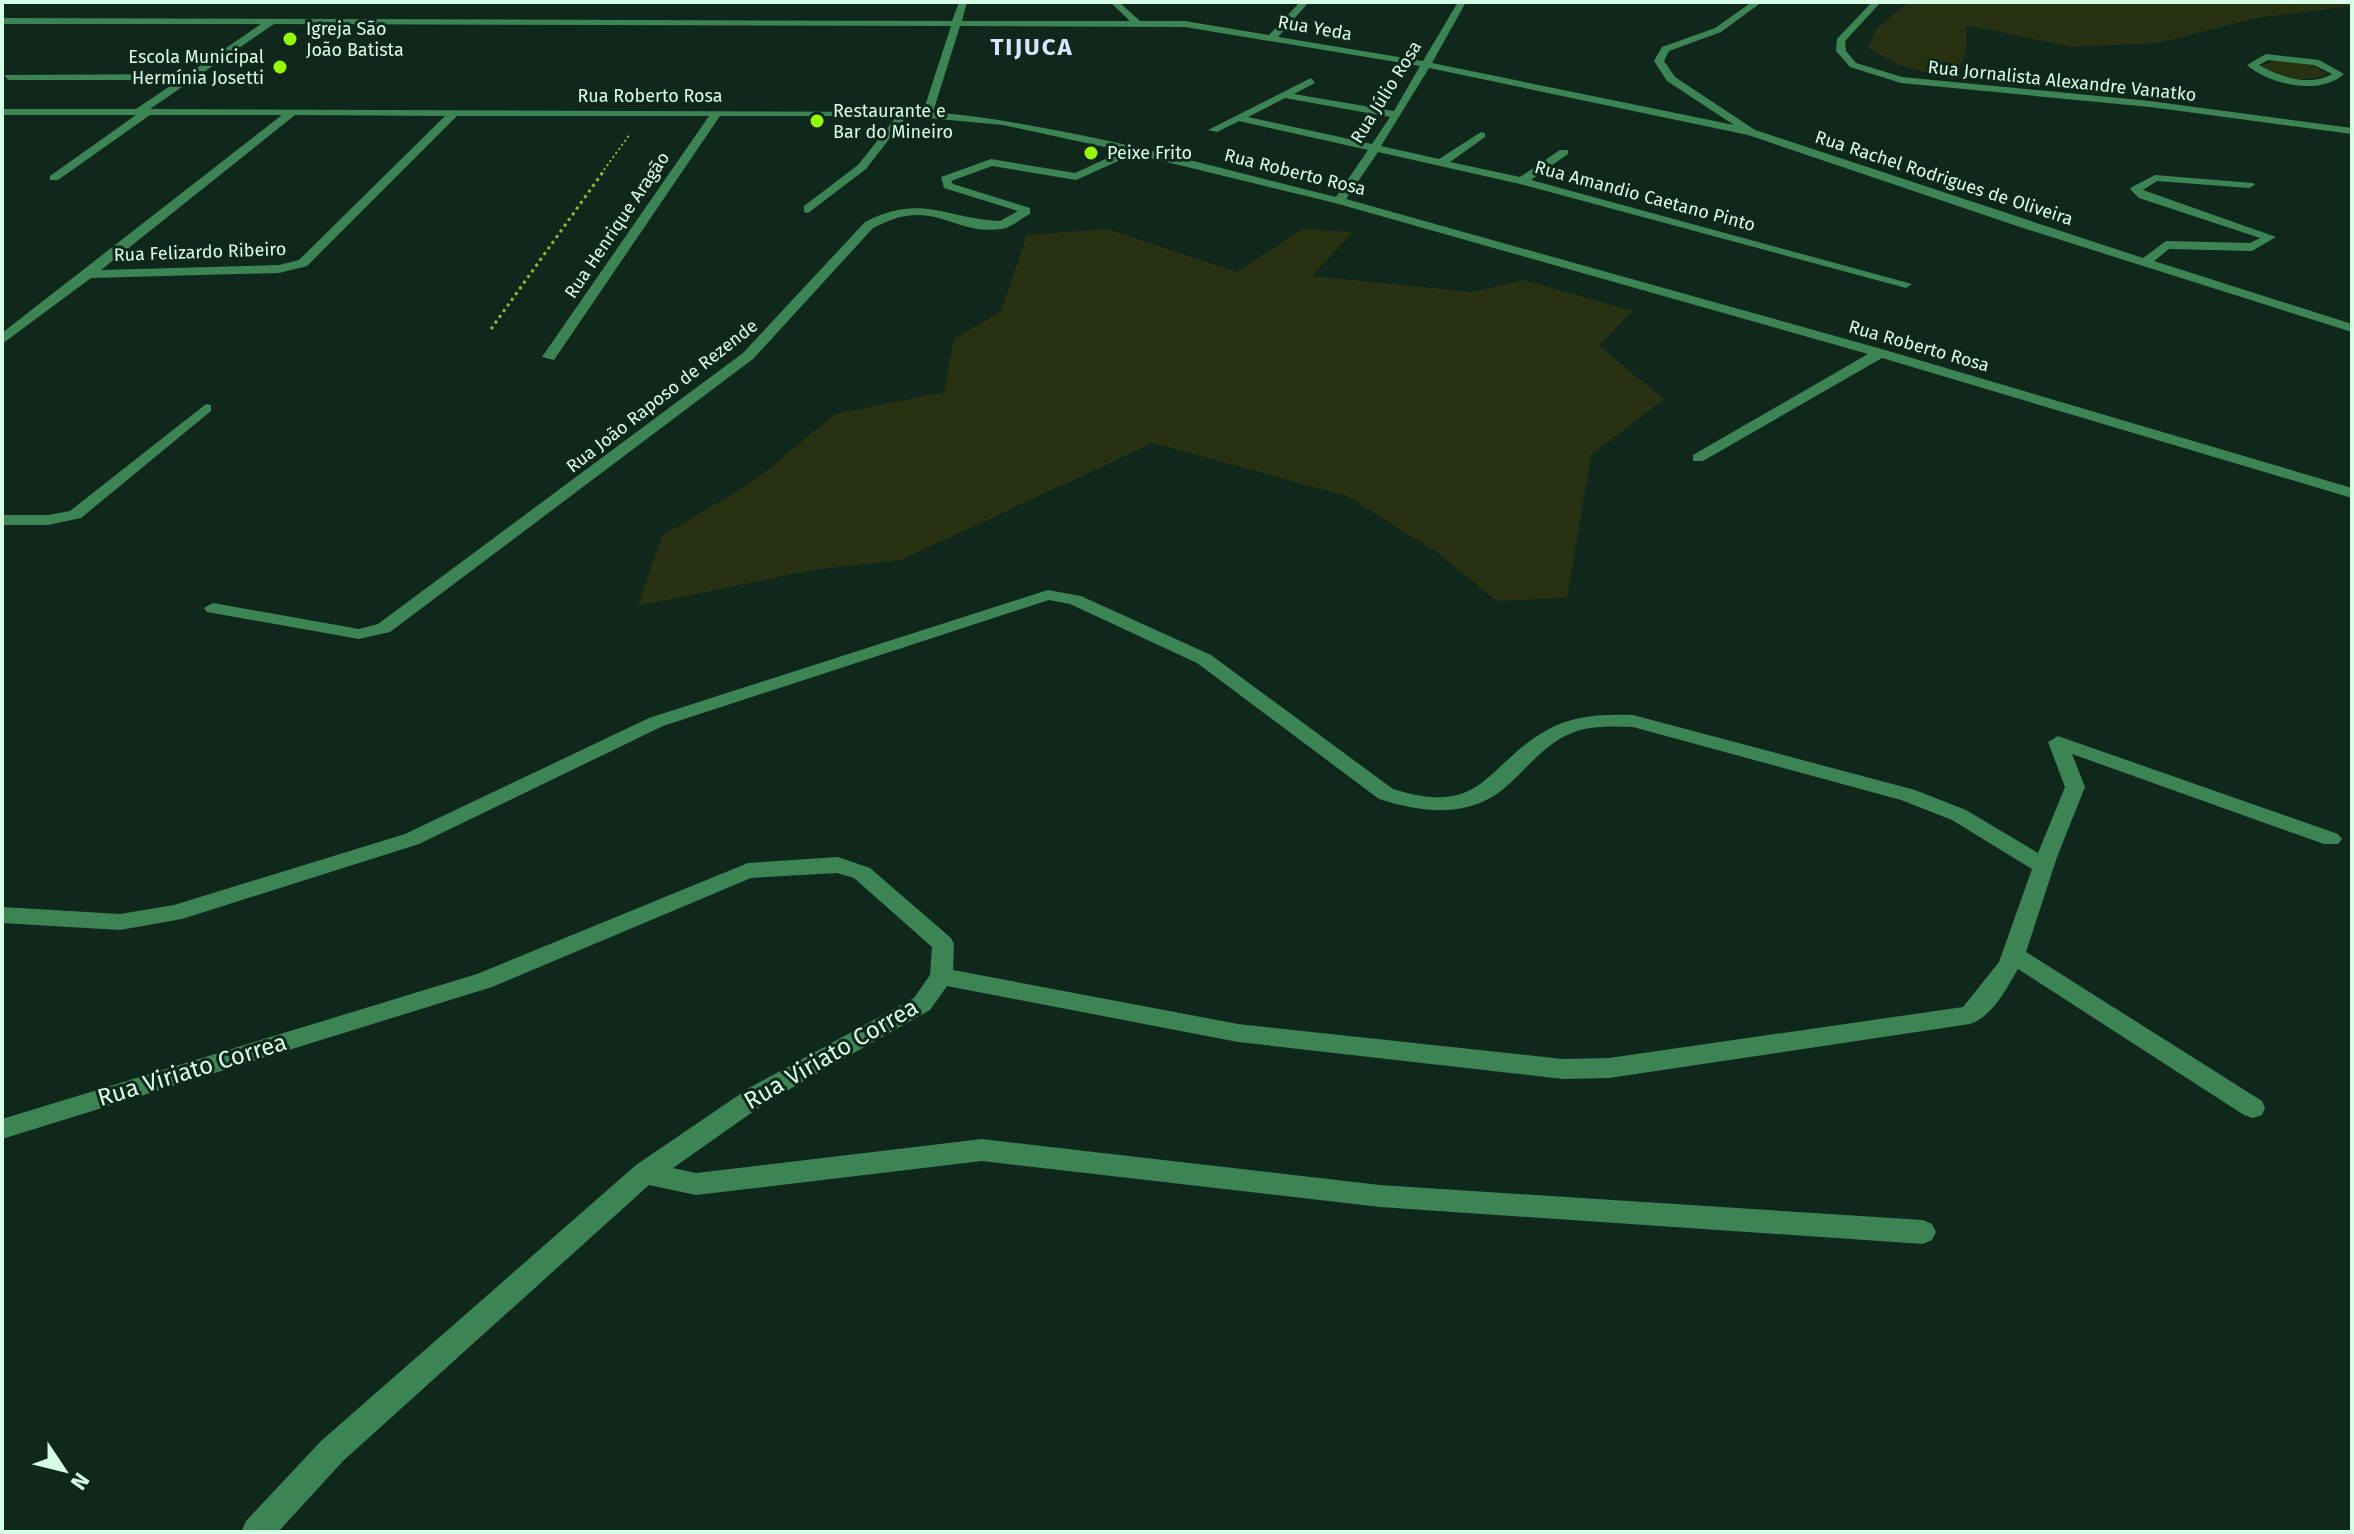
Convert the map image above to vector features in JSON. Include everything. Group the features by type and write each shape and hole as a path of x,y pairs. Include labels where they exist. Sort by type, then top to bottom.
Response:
{"street":[{"path":"927,114 963,2"},
{"path":"1114,2 1137,23"},
{"path":"1272,37 1305,2"},
{"name":"Rua Júlio Rosa","path":"1339,201 1397,115 1462,2"},
{"name":"Rua Rachel Rodrigues de Oliveira","path":"1758,2 1718,30 1665,49 1659,61 1671,79 1751,132 2352,328"},
{"name":"Rua Jornalista Alexandre Vanatko","path":"1877,2 1840,41 1841,51 1853,65 1901,80 2150,104 2352,131"},
{"name":"Rua Yeda","path":"2,21 955,22 1211,26 1425,64 1751,132"},
{"path":"2,28 16,21"},
{"path":"54,178 271,22"},
{"path":"2326,66 2339,74 2337,78 2319,81 2290,79 2263,72 2252,65 2257,59 2277,57 2326,66 2352,64"},
{"path":"8,77 192,77"},
{"path":"1213,130 1311,81"},
{"path":"1285,95 1397,115"},
{"name":"Rua Roberto Rosa","path":"2,112 904,113 1003,122 1133,150 1339,201 1880,353 2352,493"},
{"path":"88,274 292,113"},
{"name":"Rua Felizardo Ribeiro","path":"2,340 88,274 279,269 303,263 454,113"},
{"path":"808,209 875,158 904,113"},
{"name":"Rua Henrique Aragão","path":"549,357 716,114"},
{"name":"Rua Amandio Caetano Pinto","path":"1240,118 1522,181 1906,284"},
{"path":"1442,162 1481,135"},
{"name":"Rua João Raposo de Rezende","path":"213,608 359,634 384,628 748,356 877,220 905,208 916,208 1002,225 1026,211 948,186 945,179 980,165 1001,162 1076,177 1133,150"},
{"path":"1522,181 1564,152"},
{"path":"2145,262 2166,245 2252,247 2270,237 2143,196 2136,189 2155,178 2249,185"},
{"path":"1698,458 1880,353"},
{"path":"2,520 48,520 75,515 206,408"},
{"path":"2,915 120,922 174,913 412,839 656,722 1048,595 1075,600 1204,659 1386,794 1404,800 1444,804 1464,801 1495,786 1546,738 1561,730 1596,721 1633,721 1908,795 1959,815 2043,866"},
{"path":"941,976 1238,1033 1563,1069 1609,1068 1970,1015 1993,993 2016,956 2043,866 2075,787 2058,742 2331,839"},
{"name":"Rua Viriato Correa","path":"2,1129 484,981 748,871 838,865 862,873 943,944 941,976 922,1004 897,1021 758,1095 645,1173 332,1451 257,1532"},
{"path":"2016,956 2253,1108"},
{"path":"645,1173 696,1184 982,1150 1380,1196 1923,1232"}],"path":[{"path":"491,329 645,114"}],"green space":[{"path":"1909,2 2352,2 2352,6 2256,18 2158,43 2072,47 1967,25 1966,53 1953,80 1896,64 1868,48 1876,29"},
{"path":"2279,60 2310,64 2327,73 2313,79 2294,78 2275,73 2262,65"},
{"path":"1108,229 1237,272 1303,229 1353,232 1312,276 1471,292 1524,280 1632,311 1599,346 1664,399 1591,455 1567,598 1497,601 1435,551 1347,496 1153,443 901,560 812,570 638,606 662,536 754,481 835,414 944,392 954,339 1001,311 1027,235"}],"place":[{"name":"Igreja São João Batista","path":"290,39"},
{"name":"Escola Municipal Hermínia Josetti","path":"280,67"},
{"name":"Restaurante e Bar do Mineiro","path":"817,121"},
{"name":"Peixe Frito","path":"1091,153"}],"district":[{"name":"TIJUCA","path":"1032,47"}]}
